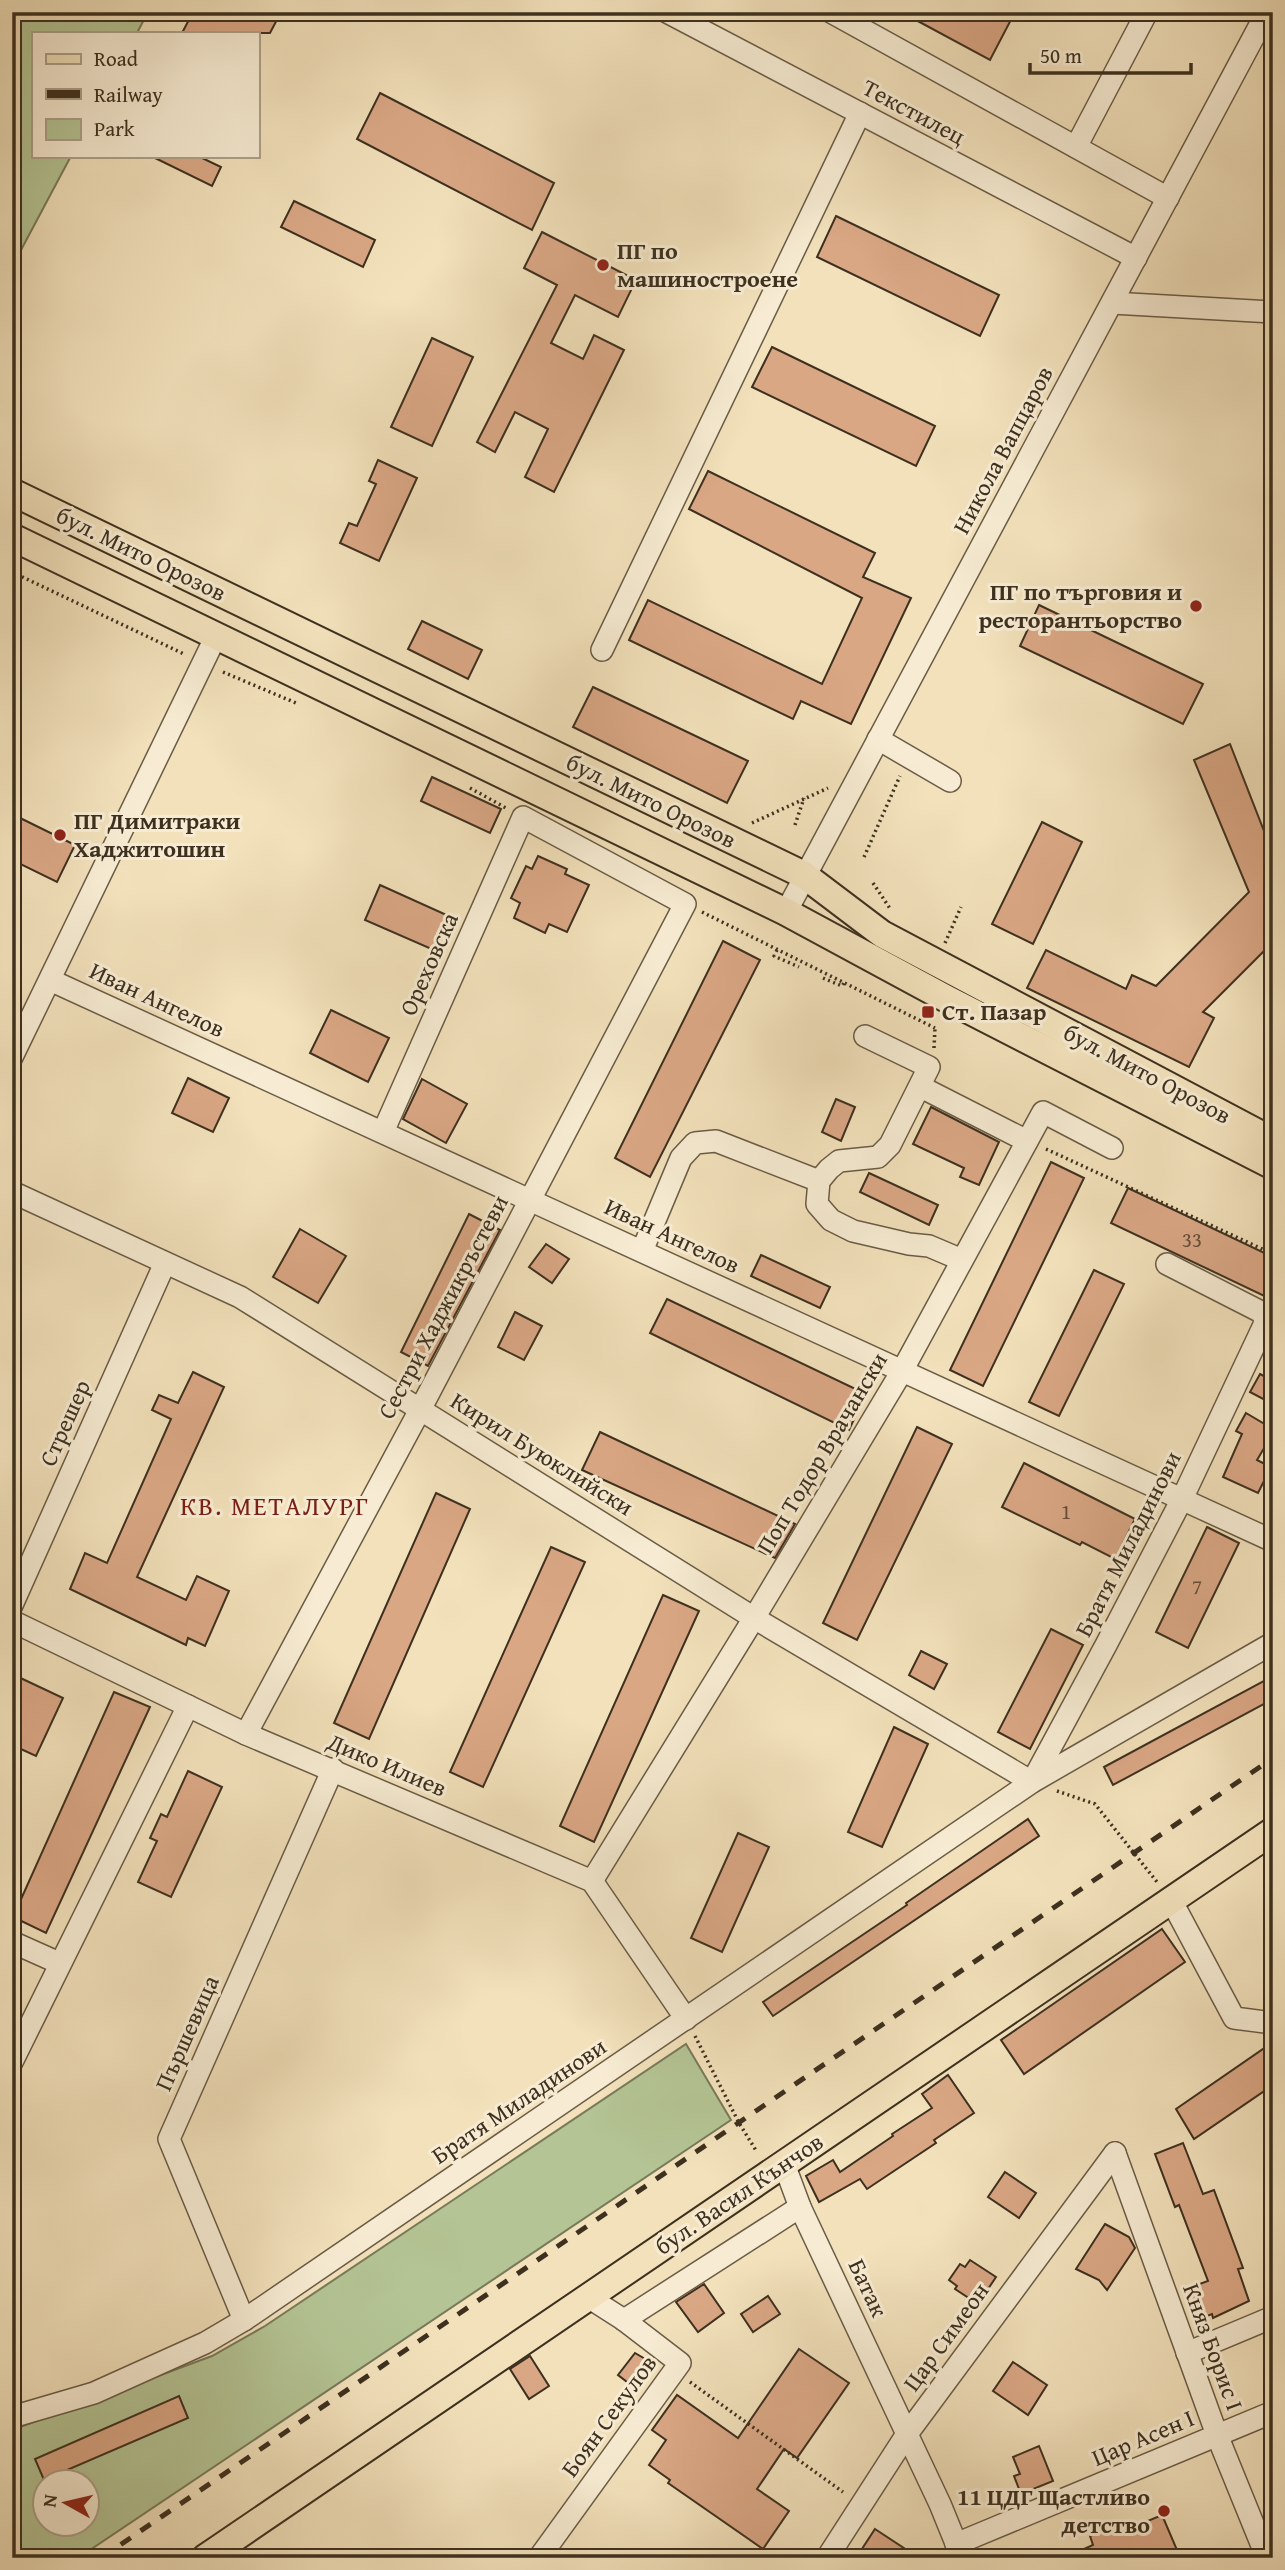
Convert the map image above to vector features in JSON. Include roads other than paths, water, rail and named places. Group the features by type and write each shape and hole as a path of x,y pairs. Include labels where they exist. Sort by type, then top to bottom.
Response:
{"main road":[{"name":"бул. Мито Орозов","path":"12,492 804,875 882,934 1270,1134"},
{"name":"бул. Мито Орозов","path":"12,537 786,912 947,999 1273,1166"},
{"name":"бул. Васил Кънчов","path":"210,2556 1273,1831"}],"street":[{"name":"Текстилец","path":"667,12 1136,258"},
{"path":"831,12 1168,198"},
{"path":"1076,147 1147,12"},
{"name":"Никола Вапцаров","path":"786,912 1267,12"},
{"path":"602,650 860,113"},
{"path":"1112,303 1273,312"},
{"path":"12,1057 216,636"},
{"path":"878,739 950,781"},
{"name":"Ореховска","path":"383,1132 523,817 685,904"},
{"name":"Сестри Хаджикръстеви","path":"246,1734 421,1408 685,904"},
{"name":"Иван Ангелов","path":"50,980 1273,1541"},
{"path":"865,1035 929,1067 890,1145 878,1157 839,1161 819,1181 817,1204 831,1220 853,1231 929,1246 962,1260"},
{"path":"921,1087 1027,1140"},
{"name":"Поп Тодор Врачански","path":"592,1881 902,1371 1043,1112 1112,1149"},
{"path":"642,1251 681,1158 695,1143 716,1141 819,1181"},
{"name":"Кирил Буюклийски","path":"12,1192 240,1297 754,1618 1032,1782"},
{"name":"Стрешер","path":"12,1605 165,1263"},
{"name":"Братя Миладинови","path":"1032,1782 1182,1499 1264,1325 1265,1314 1167,1265"},
{"name":"Дико Илиев","path":"12,1621 246,1734 592,1881"},
{"name":"Братя Миладинови","path":"12,2417 105,2388 205,2343 244,2320 1032,1782 1273,1643"},
{"path":"12,2062 188,1706"},
{"name":"Пършевица","path":"244,2320 169,2139 333,1769"},
{"path":"592,1881 687,2019"},
{"path":"1171,1900 1234,2018 1273,2023"},
{"path":"12,1942 59,1963"},
{"name":"Княз Борис I","path":"1115,2153 1217,2435 1267,2558"},
{"name":"Цар Симеон","path":"827,2558 907,2434 1115,2153"},
{"name":"Батак","path":"777,2168 800,2207 940,2504 959,2551"},
{"path":"624,2320 800,2207"},
{"name":"Боян Секулов","path":"539,2558 680,2364 624,2320 588,2297"},
{"path":"1187,2353 1273,2317"},
{"name":"Цар Асен I","path":"959,2551 1273,2412"}],"railway":[{"path":"101,2558 1273,1758"}],"place":[{"name":"ПГ по машиностроене","path":"603,265"},
{"name":"ПГ по търговия и ресторантьорство","path":"1196,606"},
{"name":"ПГ Димитраки Хаджитошин","path":"60,835"},
{"name":"Ст. Пазар","path":"928,1012"},
{"name":"11 ЦДГ Щастливо детство","path":"1164,2511"}],"district":[{"name":"КВ. МЕТАЛУРГ","path":"275,1506"}]}
